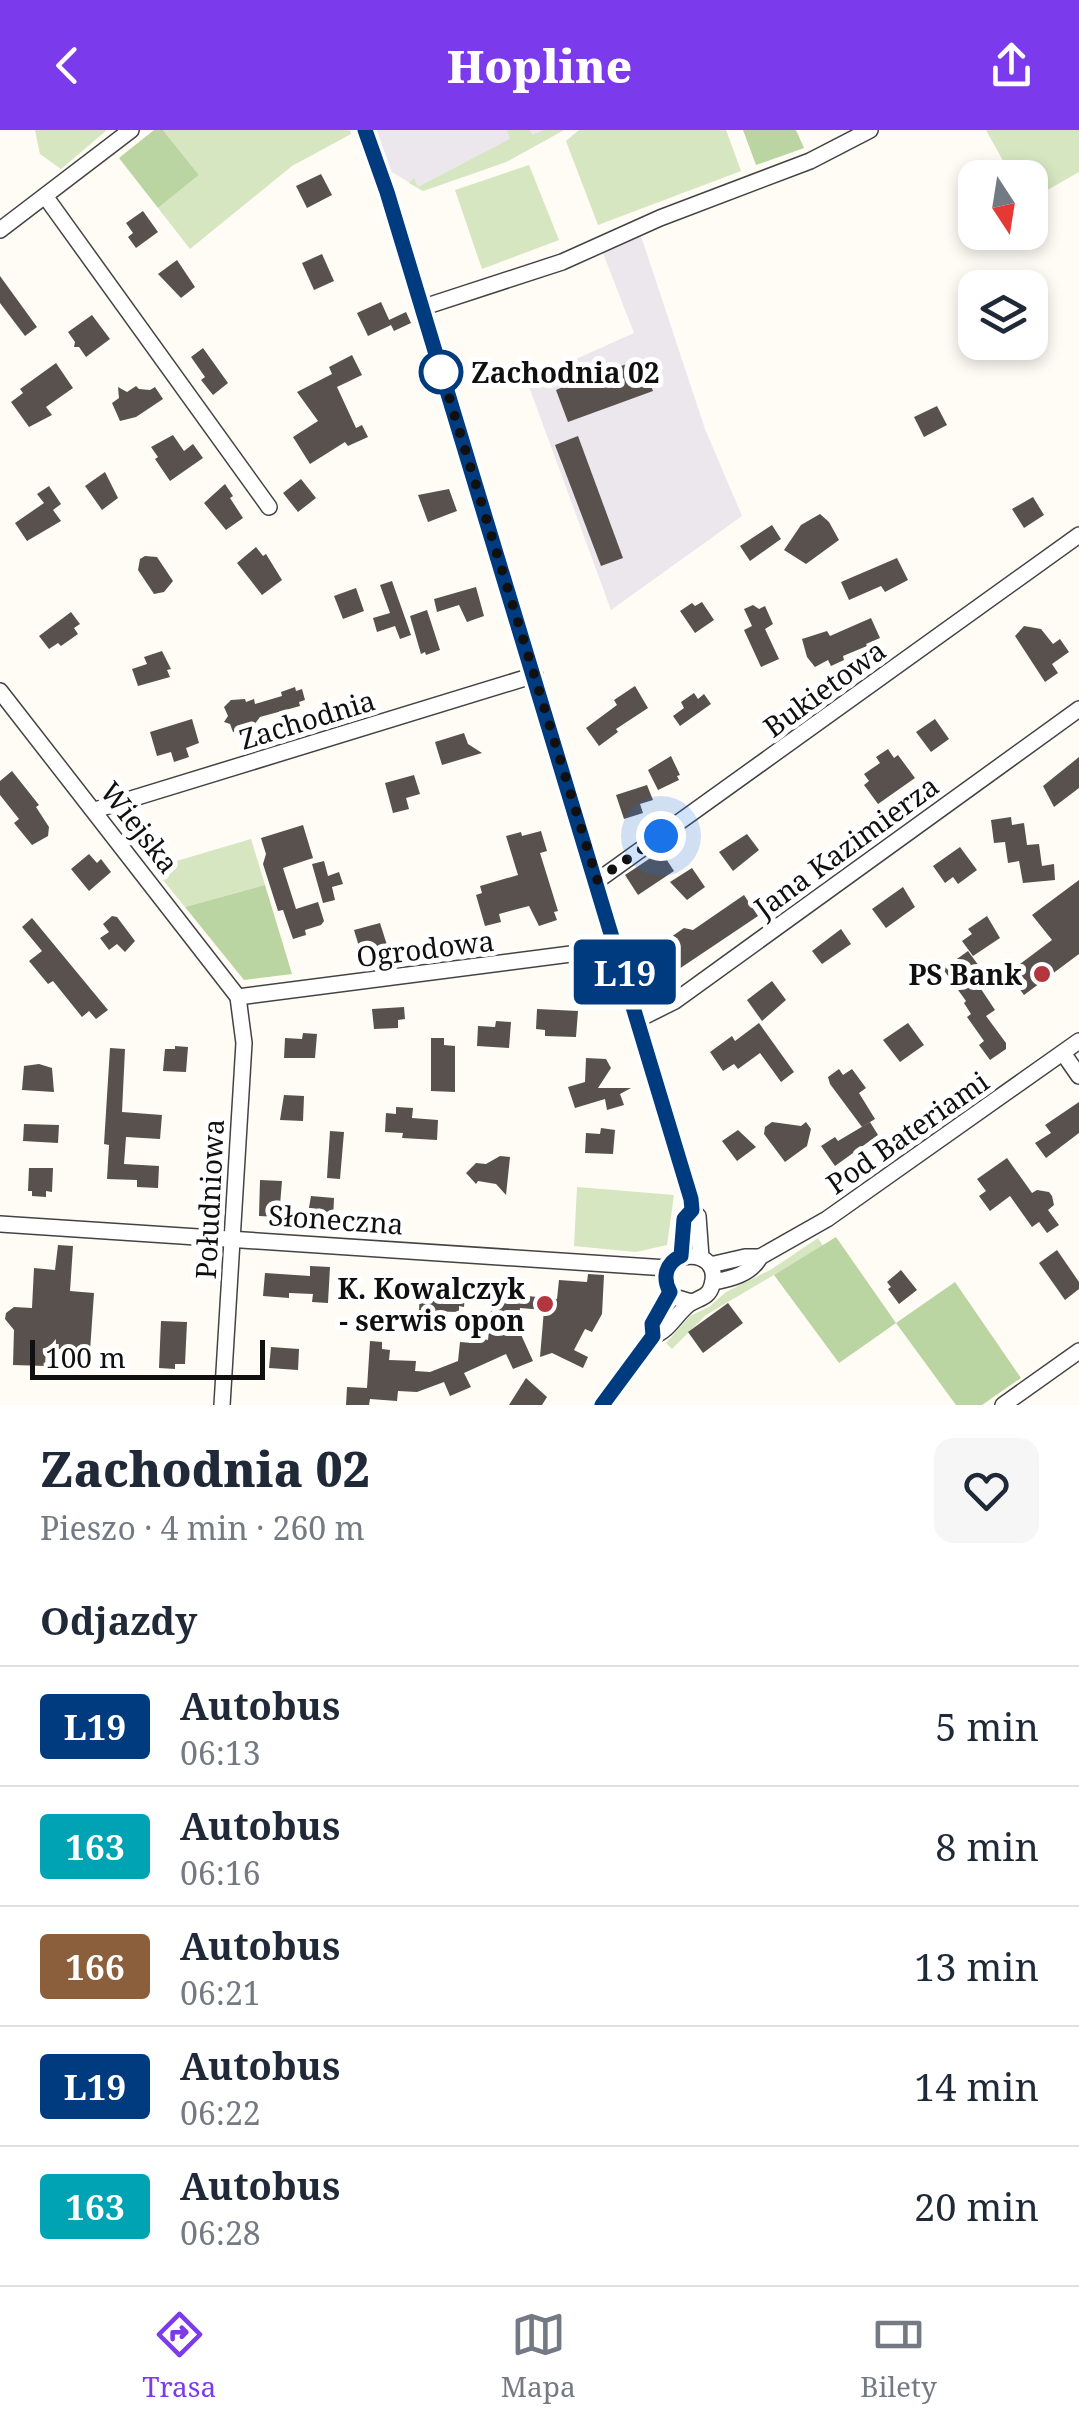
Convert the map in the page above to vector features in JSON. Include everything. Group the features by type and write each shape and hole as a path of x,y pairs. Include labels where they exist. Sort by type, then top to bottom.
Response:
{"street":[{"path":"0,230 132,130"},
{"path":"365,130 640,1019 692,1210 699,1220 713,1282"},
{"path":"421,308 562,262 660,218 810,161 870,130"},
{"path":"45,196 268,507"},
{"name":"Bukietowa","path":"597,880 1079,535"},
{"name":"Zachodnia","path":"95,810 534,676"},
{"name":"Wiejska","path":"0,691 238,997"},
{"name":"Jana Kazimierza","path":"640,1019 676,1001 1079,709"},
{"name":"Ogrodowa","path":"238,997 617,948"},
{"name":"Południowa","path":"222,1405 244,1043 238,997"},
{"name":"Pod Bateriami","path":"681,1256 706,1261 760,1257 827,1219 1079,1041"},
{"path":"1062,1053 1079,1076"},
{"path":"668,1268 681,1256 684,1219 692,1210"},
{"name":"Słoneczna","path":"0,1224 668,1268"},
{"name":"Pod Bateriami","path":"602,1405 653,1336 665,1331 691,1302 706,1296 713,1282 740,1274 756,1265 760,1257"},
{"name":"Pod Bateriami","path":"653,1336 652,1324 670,1292 665,1280 668,1268"},
{"path":"670,1292 691,1302"},
{"path":"1003,1405 1079,1351"}],"shaded area":[{"path":"373,130 564,130 506,162 423,191 387,169"},
{"path":"640,233 705,429 742,516 611,610 527,381 634,333 603,253"}],"green space":[{"path":"35,130 107,130 61,169 40,154"},
{"path":"154,130 163,130 199,175 158,208 119,158"},
{"path":"163,130 350,130 351,134 292,166 190,249 158,208 199,175"},
{"path":"507,130 530,130 532,135 544,130 564,130 506,162 423,191 409,183 414,178 418,187 510,139"},
{"path":"579,130 726,130 741,171 598,225 566,141"},
{"path":"743,130 796,130 804,148 756,165"},
{"path":"986,130 1079,130 1079,172 1048,190 1048,160 1003,160"},
{"path":"529,165 559,240 482,269 455,190"},
{"path":"251,839 265,885 185,907 153,868"},
{"path":"265,885 292,974 244,980 185,907"},
{"path":"577,1187 674,1195 667,1245 636,1252 574,1246"},
{"path":"836,1237 896,1323 839,1363 774,1275"},
{"path":"818,1238 823,1246 706,1315 672,1349 666,1343 690,1316"},
{"path":"955,1282 1021,1378 982,1405 956,1405 896,1323"}],"building":[{"path":"321,174 332,195 307,208 296,186"},
{"path":"143,211 158,232 136,248 128,237 133,233 126,223"},
{"path":"322,254 334,281 314,290 302,263"},
{"path":"177,260 195,287 181,298 158,274"},
{"path":"0,276 37,327 25,336 0,303"},
{"path":"381,302 389,320 406,312 411,323 394,331 391,325 368,336 357,313"},
{"path":"92,315 110,339 86,357 79,347 74,347 68,332"},
{"path":"203,348 228,383 213,395 191,357"},
{"path":"352,355 362,375 337,387 356,428 362,425 368,437 348,446 345,442 310,464 293,437 318,421 297,392 332,374 329,367"},
{"path":"641,359 653,391 568,422 556,390 565,386 560,372 579,366 584,379"},
{"path":"56,363 73,388 46,407 52,415 29,427 11,402 23,393 20,389"},
{"path":"136,386 150,390 155,387 163,399 136,417 120,421 112,403 119,398 118,387 127,392"},
{"path":"937,406 947,425 924,437 914,417"},
{"path":"173,435 184,451 193,444 203,458 170,481 151,447"},
{"path":"578,436 623,558 601,566 555,445"},
{"path":"105,472 118,498 102,510 85,486"},
{"path":"301,479 316,498 298,512 283,493"},
{"path":"225,484 243,518 226,530 204,503"},
{"path":"49,486 61,504 53,510 61,521 27,541 15,523 44,503 37,494"},
{"path":"449,489 457,511 428,522 418,495"},
{"path":"1033,497 1044,515 1024,528 1012,509"},
{"path":"820,514 839,540 806,564 784,550 801,525"},
{"path":"772,525 781,539 750,561 740,546"},
{"path":"256,547 263,556 266,554 282,580 262,595 237,563"},
{"path":"157,557 173,581 164,592 154,594 138,570 140,559"},
{"path":"897,558 908,580 885,592 881,586 849,600 841,582"},
{"path":"392,581 411,635 400,639 395,626 377,632 373,618 390,613 380,585"},
{"path":"476,587 484,616 467,622 459,605 437,612 434,599"},
{"path":"356,588 364,611 343,619 334,596"},
{"path":"702,602 714,620 695,633 680,611"},
{"path":"753,605 759,609 765,606 773,624 765,629 779,659 761,667 744,630 752,626 744,609"},
{"path":"427,610 440,650 426,655 421,654 410,616"},
{"path":"71,612 80,624 74,628 78,634 49,649 39,636"},
{"path":"871,618 880,638 867,646 831,666 828,660 815,667 807,657 802,639 827,631 830,636"},
{"path":"1024,626 1041,629 1053,644 1060,639 1069,652 1052,664 1058,673 1045,682 1015,636"},
{"path":"162,651 171,669 167,670 170,677 138,686 132,669 147,664 144,657"},
{"path":"635,686 648,708 616,729 618,732 599,746 586,728 617,705 614,700"},
{"path":"295,687 296,691 302,689 305,700 299,702 300,706 260,717 254,725 233,732 230,724 224,722 228,716 224,707 231,700 254,699 255,704 282,696 281,692"},
{"path":"694,693 698,699 704,694 711,704 680,726 673,716 684,708 681,702"},
{"path":"192,719 199,743 186,748 189,757 174,762 171,752 157,756 150,732"},
{"path":"935,719 949,739 931,752 916,732"},
{"path":"464,733 468,744 482,753 442,765 435,742"},
{"path":"888,749 894,758 898,755 915,778 878,804 864,785 869,781 864,774 880,763 876,757"},
{"path":"671,756 679,780 658,790 648,770"},
{"path":"1079,757 1079,788 1054,807 1043,786"},
{"path":"12,771 39,805 36,807 49,827 48,836 32,845 14,823 19,819 0,795 0,781"},
{"path":"414,775 420,794 406,798 409,809 393,813 385,783"},
{"path":"647,785 653,800 640,804 643,813 624,819 616,795"},
{"path":"1011,817 1012,825 1024,823 1027,845 1039,844 1042,866 1054,864 1055,880 1023,883 1019,861 1008,863 1005,842 994,843 991,820"},
{"path":"303,825 313,858 283,868 296,909 318,902 324,921 305,930 306,935 293,939 283,910 278,911 263,864 266,854 261,838"},
{"path":"541,831 547,851 540,853 558,911 554,912 557,920 539,926 529,906 499,914 501,922 485,926 476,895 482,893 480,886 518,875 506,836"},
{"path":"747,834 759,850 733,871 719,852"},
{"path":"960,847 977,870 958,884 953,877 945,883 933,866"},
{"path":"661,851 674,871 638,895 625,875"},
{"path":"89,854 97,863 101,859 111,872 89,891 71,869"},
{"path":"324,861 328,876 339,872 343,884 332,887 335,900 323,903 312,864"},
{"path":"692,868 705,887 687,900 670,882"},
{"path":"1079,880 1079,954 1024,995 1008,973 1052,940 1032,915"},
{"path":"903,887 915,907 886,928 872,909"},
{"path":"744,895 758,916 676,971 658,946 684,928 693,930"},
{"path":"112,916 117,917 135,941 125,952 117,944 109,950 100,938 109,932 103,924"},
{"path":"987,916 1000,938 973,956 962,941 972,934 968,929"},
{"path":"32,918 108,1010 96,1019 89,1011 82,1017 53,981 48,984 29,961 42,951 22,927"},
{"path":"380,923 387,945 361,953 354,930"},
{"path":"841,929 851,944 822,964 812,951"},
{"path":"968,951 979,966 971,974 995,1010 986,1016 1006,1043 1006,1049 990,1060 979,1045 984,1041 967,1017 971,1014 966,1001 943,969"},
{"path":"772,981 786,1000 762,1021 747,1000"},
{"path":"404,1007 405,1019 398,1020 398,1028 374,1029 372,1009"},
{"path":"537,1009 578,1011 576,1037 545,1036 545,1030 536,1029"},
{"path":"496,1021 511,1022 509,1048 477,1046 478,1026 495,1027"},
{"path":"759,1023 794,1072 781,1082 760,1053 738,1069 734,1064 723,1071 710,1052 732,1036 735,1041"},
{"path":"908,1023 924,1045 900,1062 883,1040"},
{"path":"303,1033 317,1034 315,1058 284,1058 285,1038 302,1039"},
{"path":"431,1038 444,1038 444,1045 455,1046 455,1092 431,1091"},
{"path":"188,1047 186,1072 163,1071 165,1049"},
{"path":"110,1048 125,1049 122,1112 162,1115 160,1139 126,1137 124,1164 159,1166 158,1188 137,1187 137,1180 107,1179 109,1145 104,1144"},
{"path":"586,1058 606,1059 611,1068 598,1088 631,1088 620,1094 624,1105 607,1110 605,1099 575,1108 568,1087 585,1082"},
{"path":"39,1064 52,1068 54,1092 22,1090 24,1066"},
{"path":"839,1069 843,1075 852,1069 866,1088 859,1093 875,1119 862,1127 830,1084 828,1077"},
{"path":"284,1095 304,1096 303,1121 280,1120"},
{"path":"1079,1102 1079,1133 1046,1158 1035,1143 1051,1133 1045,1125"},
{"path":"396,1107 413,1108 412,1118 438,1120 437,1140 402,1138 403,1133 385,1132 386,1113 396,1114"},
{"path":"772,1122 801,1126 806,1122 811,1129 807,1146 785,1162 764,1134 765,1127"},
{"path":"870,1122 878,1135 835,1166 821,1146"},
{"path":"24,1124 59,1125 58,1143 23,1141"},
{"path":"601,1128 615,1130 613,1154 585,1153 586,1133 600,1134"},
{"path":"738,1130 756,1147 737,1161 722,1141"},
{"path":"330,1131 344,1132 340,1179 327,1178"},
{"path":"500,1156 510,1157 506,1195 496,1184 476,1184 466,1173 476,1163 486,1164"},
{"path":"1007,1158 1032,1193 1037,1190 1052,1196 1054,1205 1048,1210 1059,1225 1047,1233 1039,1222 1032,1227 1010,1196 990,1211 979,1196 986,1191 977,1179"},
{"path":"29,1168 53,1168 52,1192 46,1191 46,1197 32,1196 32,1191 28,1191"},
{"path":"260,1180 282,1181 279,1217 259,1216"},
{"path":"311,1196 334,1198 333,1221 307,1219"},
{"path":"58,1245 73,1246 70,1291 94,1293 90,1351 46,1348 45,1366 13,1365 14,1330 5,1319 6,1313 14,1307 32,1308 34,1268 55,1270"},
{"path":"1057,1250 1079,1282 1079,1289 1065,1300 1039,1263"},
{"path":"310,1266 330,1267 328,1303 312,1302 313,1294 289,1293 289,1298 263,1296 265,1273 310,1276"},
{"path":"901,1270 917,1290 899,1304 887,1282"},
{"path":"588,1274 604,1275 602,1314 592,1332 585,1329 574,1350 588,1357 583,1368 552,1353 540,1357 544,1310 520,1308 518,1328 533,1361 513,1369 506,1354 464,1373 471,1387 450,1396 444,1382 417,1392 398,1391 397,1401 370,1399 369,1405 346,1405 347,1387 367,1388 370,1341 382,1342 382,1349 390,1350 389,1360 416,1361 415,1371 430,1372 458,1361 460,1342 472,1343 472,1337 488,1340 492,1300 498,1300 499,1293 557,1299 559,1280 587,1282"},
{"path":"420,1289 465,1292 464,1307 459,1306 459,1312 419,1311"},
{"path":"728,1303 743,1323 703,1353 688,1332"},
{"path":"161,1321 187,1322 185,1364 175,1364 175,1369 159,1368"},
{"path":"271,1347 299,1349 298,1370 269,1368"},
{"path":"526,1378 547,1397 542,1405 509,1405"}],"bus line":[{"name":"L19","path":"365,130 640,1019 691,1199 692,1210 684,1219 681,1256 668,1268 665,1280 670,1292 652,1324 653,1336 602,1405"}],"place":[{"name":"Zachodnia 02","path":"441,372"},
{"name":"PS Bank","path":"1042,974"},
{"name":"K. Kowalczyk - serwis opon","path":"545,1304"}],"route":[{"path":"441,372 440,368 597,880 661,836"}]}
